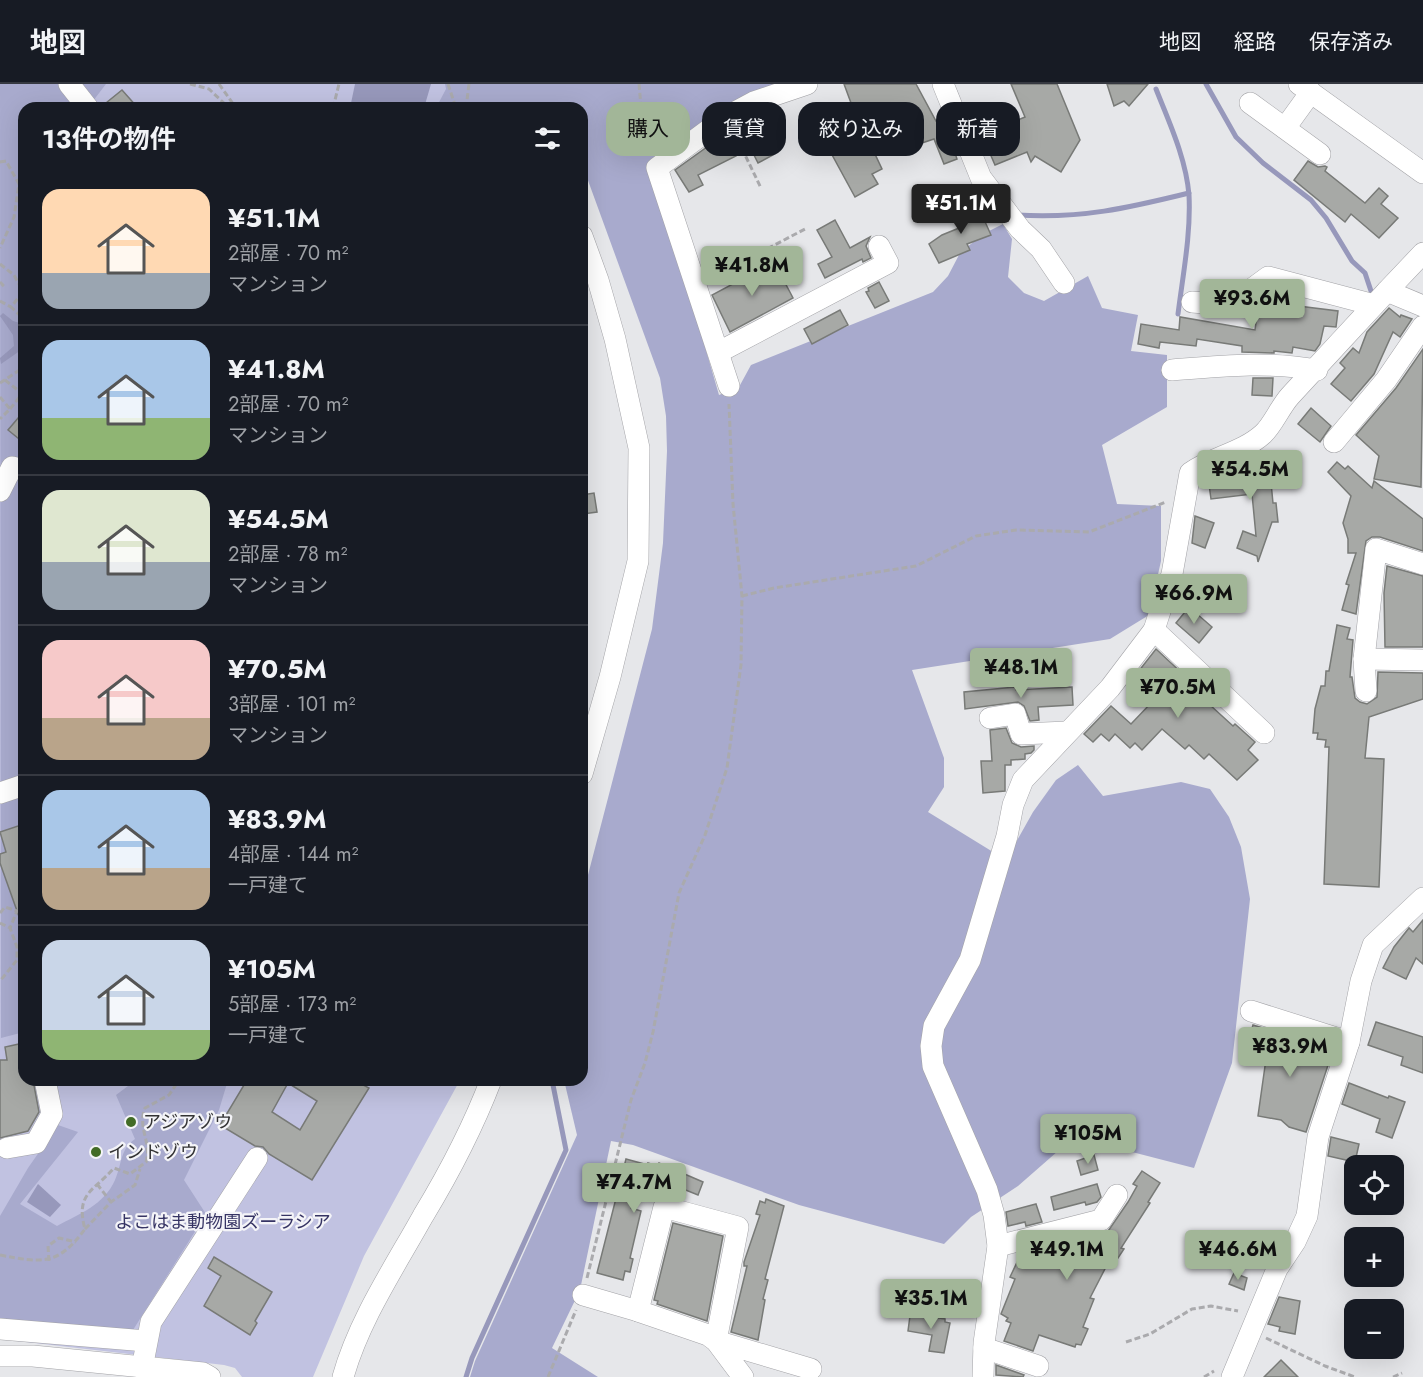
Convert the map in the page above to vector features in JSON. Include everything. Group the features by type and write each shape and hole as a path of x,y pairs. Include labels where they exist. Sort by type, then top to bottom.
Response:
{"street":[{"path":"69,84 83,102"},
{"path":"754,102 807,84"},
{"path":"943,84 981,178 1020,229 1041,249 1064,283"},
{"path":"1285,128 1305,88 1423,173"},
{"path":"1250,103 1320,154"},
{"path":"702,135 657,168 729,386"},
{"path":"719,352 888,263 879,246"},
{"path":"588,252 615,339 639,448 638,561 610,677 588,753"},
{"path":"983,1377 984,1348 998,1246 994,1215 987,1190 933,1066 931,1046 934,1026 970,960 1007,836 1013,805 1023,780 1110,688 1154,630 1172,574 1190,473 1202,464 1213,462 1233,452 1264,433 1277,412 1423,253"},
{"path":"1192,302 1230,305 1268,277 1423,306"},
{"path":"1334,441 1386,380 1423,326"},
{"path":"1172,370 1242,364 1292,366 1317,370"},
{"path":"0,491 12,463"},
{"path":"1366,691 1364,659 1376,549 1423,564"},
{"path":"1154,630 1264,733"},
{"path":"1364,659 1423,660"},
{"path":"990,718 1015,714 1021,734 1066,732"},
{"path":"0,794 18,787"},
{"path":"1232,1377 1277,1269 1295,1242 1307,1216 1318,1137 1349,1042 1361,981 1373,945 1423,897"},
{"path":"1251,1011 1349,1042"},
{"path":"7,1148 36,1143 52,1114 46,1086"},
{"path":"343,1377 349,1356 381,1289 427,1211 469,1132 488,1086"},
{"path":"142,1368 151,1322 257,1158"},
{"path":"998,1246 1101,1220 1117,1195"},
{"path":"638,1311 664,1207 738,1227 716,1341"},
{"path":"583,1295 708,1335 716,1341 743,1377"},
{"path":"0,1329 146,1341"},
{"path":"716,1341 811,1370"},
{"path":"984,1348 1038,1366"},
{"path":"0,1356 33,1356 203,1373 210,1377"}],"path":[{"path":"190,84 209,89 223,102"},
{"path":"219,84 232,102"},
{"path":"334,102 339,84"},
{"path":"448,84 454,102"},
{"path":"467,102 469,84"},
{"path":"639,84 644,129 657,168"},
{"path":"745,156 761,188"},
{"path":"0,162 6,161 18,182"},
{"path":"0,248 2,239 14,217 18,191"},
{"path":"695,287 805,229"},
{"path":"0,264 14,275 18,282"},
{"path":"0,282 3,285 0,288"},
{"path":"11,307 18,299"},
{"path":"0,301 18,313"},
{"path":"0,383 18,371"},
{"path":"5,380 18,390"},
{"path":"548,1377 565,1332 583,1295 631,1100 645,1063 653,1032 679,893 705,835 727,768 741,665 742,596 733,504 729,386"},
{"path":"0,397 10,408"},
{"path":"0,419 18,399"},
{"path":"742,596 774,588 916,566 976,536 1016,530 1089,532 1186,494"},
{"path":"0,913 5,907 17,911 10,928 17,947 17,960 0,981"},
{"path":"0,924 10,928"},
{"path":"85,1229 82,1218 83,1200 114,1168 130,1174 146,1162 148,1155 141,1117 145,1108 154,1102 161,1101 175,1086"},
{"path":"0,1255 48,1261 71,1248 85,1229 111,1202 135,1185 141,1167"},
{"path":"97,1184 111,1202"},
{"path":"48,1261 48,1246 58,1238 76,1242"},
{"path":"1126,1342 1150,1334 1192,1310 1211,1306 1254,1323 1325,1366 1355,1377"},
{"path":"1393,1377 1402,1373"}],"green space":[{"name":"よこはま動物園ズーラシア","path":"0,84 510,84 517,102 18,102 18,1086 457,1086 364,1256 313,1377 242,1377 235,1368 224,1365 0,1339"}],"shaded area":[{"path":"0,84 106,84 94,102 18,102 18,1034 1,1038"},
{"path":"355,84 431,84 426,102 351,102"},
{"path":"445,84 778,84 751,102 702,102 702,134 690,142 690,102 606,102 606,156 670,156 653,167 719,395 739,387 751,365 933,292 948,276 960,253 983,234 1003,224 1012,239 1008,277 1024,293 1044,301 1088,276 1102,308 1138,315 1131,351 1167,355 1167,407 1102,445 1117,504 1161,506 1161,561 1149,615 1110,639 912,670 944,758 944,787 928,812 1006,860 1033,812 1056,780 1078,765 1103,796 1181,782 1210,789 1229,817 1241,847 1250,899 1232,1063 1194,1168 1074,1137 1018,1186 971,1217 944,1244 799,1205 633,1145 611,1141 580,1290 552,1348 598,1377 470,1377 475,1361 577,1135 565,1086 588,1086 588,875 652,629 663,543 667,451 666,416 660,378 588,180 588,102 439,102 446,89"},
{"path":"3,313 18,322 18,352 1,364 0,358 14,346 13,335 0,316"},
{"path":"128,1086 226,1086 219,1110 184,1180 206,1214 133,1330 0,1338 0,1216 28,1168 58,1125 78,1132 20,1204 57,1226 90,1208 104,1196 115,1180 124,1152 135,1139 116,1095"},
{"path":"38,1184 61,1205 50,1217 27,1202"}],"building":[{"path":"844,84 916,84 936,121 936,144 934,139 924,142 924,102 851,102"},
{"path":"1011,84 1057,84 1080,140 1061,172 1035,156 1031,162 1027,152 1020,155 1020,119 1025,117"},
{"path":"1107,84 1148,84 1129,106 1124,101 1114,106"},
{"path":"122,90 133,102 107,102"},
{"path":"702,151 702,156 736,156 698,175 703,185 689,192 675,170"},
{"path":"754,156 771,156 758,163"},
{"path":"833,156 876,156 882,169 872,174 878,184 855,197"},
{"path":"941,156 956,156 957,159 944,164"},
{"path":"991,156 1017,156 995,165"},
{"path":"1308,161 1318,167 1327,167 1325,171 1365,203 1379,188 1388,196 1381,204 1398,218 1379,238 1351,214 1345,222 1294,180"},
{"path":"974,204 979,217 982,215 991,235 967,244 970,250 939,263 929,244 942,235 964,226 957,210"},
{"path":"835,220 850,248 870,237 866,246 871,258 863,262 862,259 825,278 818,264 832,257 817,230"},
{"path":"774,262 793,298 730,332 712,295"},
{"path":"879,282 889,301 875,308 866,292 869,291 868,288"},
{"path":"1259,301 1338,311 1336,327 1324,326 1320,344 1315,351 1293,347 1292,353 1242,352 1242,346 1197,339 1196,346 1160,342 1159,348 1138,344 1141,324 1179,330 1180,317 1255,330"},
{"path":"1389,308 1400,317 1401,315 1412,319 1400,337 1393,332 1374,374 1351,401 1331,384 1345,368 1340,363 1353,348 1359,353 1367,332"},
{"path":"840,310 848,325 812,344 804,329"},
{"path":"1423,349 1421,487 1374,479 1379,456 1356,435 1396,388"},
{"path":"1253,378 1273,378 1272,396 1252,395"},
{"path":"1311,408 1331,426 1320,442 1298,424"},
{"path":"18,418 18,438 8,430"},
{"path":"1261,460 1262,463 1269,462 1273,503 1276,503 1278,522 1272,522 1258,562 1257,556 1237,548 1243,531 1256,536 1252,494 1211,499 1208,477 1245,472 1244,462"},
{"path":"1337,462 1345,469 1348,466 1372,488 1374,481 1423,519 1423,551 1380,537 1372,537 1366,541 1356,614 1342,610 1349,585 1346,584 1356,553 1348,553 1348,539 1343,523 1351,496 1328,472"},
{"path":"594,493 597,512 588,513 588,494"},
{"path":"1195,516 1214,523 1205,548 1192,543"},
{"path":"1387,566 1423,576 1423,647 1385,647 1384,593"},
{"path":"1189,607 1212,627 1199,643 1176,623"},
{"path":"1337,625 1350,628 1347,639 1353,640 1350,677 1352,677 1355,698 1360,702 1367,704 1377,697 1378,672 1423,673 1423,699 1369,717 1365,758 1384,759 1379,887 1324,884 1329,747 1325,747 1326,740 1317,739 1318,733 1313,733 1315,709 1321,686 1325,686 1326,671 1329,671"},
{"path":"1156,649 1201,691 1198,694 1233,726 1235,724 1255,742 1248,750 1258,760 1237,780 1209,754 1204,759 1189,745 1185,749 1162,729 1142,750 1135,743 1130,748 1115,734 1109,741 1101,734 1093,742 1084,734 1111,706 1131,724 1152,702 1131,681"},
{"path":"1015,687 1016,690 1072,687 1073,705 1038,707 1039,720 1030,721 1024,706 1018,702 965,709 964,692"},
{"path":"1006,728 1012,743 1021,747 1034,746 1034,750 1025,754 1025,759 1011,760 1011,765 1005,765 1005,791 983,793 981,761 992,761 990,730"},
{"path":"18,826 18,914 0,863 0,854 6,852 0,832"},
{"path":"1423,920 1423,964 1416,958 1406,979 1383,968 1394,947 1409,928 1413,932"},
{"path":"1376,1022 1423,1037 1423,1073 1401,1065 1403,1057 1368,1045"},
{"path":"1253,1025 1273,1031 1272,1034 1333,1050 1306,1132 1289,1127 1281,1120 1258,1116 1267,1052 1248,1042"},
{"path":"18,1044 18,1086 34,1086 39,1112 28,1131 0,1138 0,1060 7,1060 5,1047"},
{"path":"1349,1083 1405,1102 1392,1138 1376,1132 1380,1119 1342,1104"},
{"path":"243,1086 286,1086 272,1112 300,1130 317,1101 293,1086 365,1086 369,1088 312,1180 269,1154 263,1147 255,1146 220,1125"},
{"path":"1331,1137 1359,1144 1357,1155 1344,1155 1344,1160 1328,1156"},
{"path":"1094,1155 1098,1170 1081,1175 1077,1161"},
{"path":"626,1159 648,1165 648,1163 658,1166 659,1163 703,1182 698,1195 661,1180 660,1183 640,1178 631,1208 641,1211 630,1258 633,1259 630,1272 625,1271 623,1280 597,1273"},
{"path":"1142,1171 1160,1183 1121,1248 1124,1249 1114,1264 1109,1261 1090,1298 1094,1299 1083,1327 1088,1329 1081,1345 1076,1344 1075,1347 1039,1335 1033,1351 1004,1341 1011,1323 1006,1321 1008,1318 1001,1314 1015,1279 1010,1277 1021,1254 1036,1261 1033,1250 1057,1244 1089,1259 1128,1202 1137,1186 1133,1184"},
{"path":"1097,1184 1101,1197 1097,1202 1086,1205 1085,1202 1054,1210 1051,1197"},
{"path":"766,1199 784,1206 765,1279 768,1280 763,1299 765,1300 758,1340 731,1332 747,1266 744,1266 744,1262 760,1215 756,1214 760,1201 765,1203"},
{"path":"1036,1204 1042,1222 1026,1226 1025,1222 1008,1226 1006,1212"},
{"path":"673,1223 723,1236 707,1321 657,1304 658,1301 654,1300"},
{"path":"214,1257 272,1292 255,1321 257,1323 250,1335 204,1306 221,1276 208,1268"},
{"path":"1234,1273 1247,1278 1244,1290 1229,1284"},
{"path":"1279,1297 1300,1301 1295,1334 1279,1331 1280,1327 1268,1324"},
{"path":"915,1314 945,1319 945,1322 950,1323 944,1353 929,1351 932,1335 908,1331 910,1316 915,1317"},
{"path":"1281,1360 1298,1377 1264,1377"},
{"path":"996,1365 1024,1375 1023,1377 996,1375"}],"waterway":[{"path":"1206,84 1236,137 1263,163 1311,200 1326,218 1352,261 1365,273 1371,291"},
{"path":"1156,89 1181,154 1189,195 1188,239 1178,314"},
{"path":"1017,215 1083,214 1189,193"},
{"path":"466,1377 472,1358 566,1150 553,1086"}],"place":[{"name":"アジアゾウ","path":"131,1122"},
{"name":"インドゾウ","path":"96,1152"}]}
